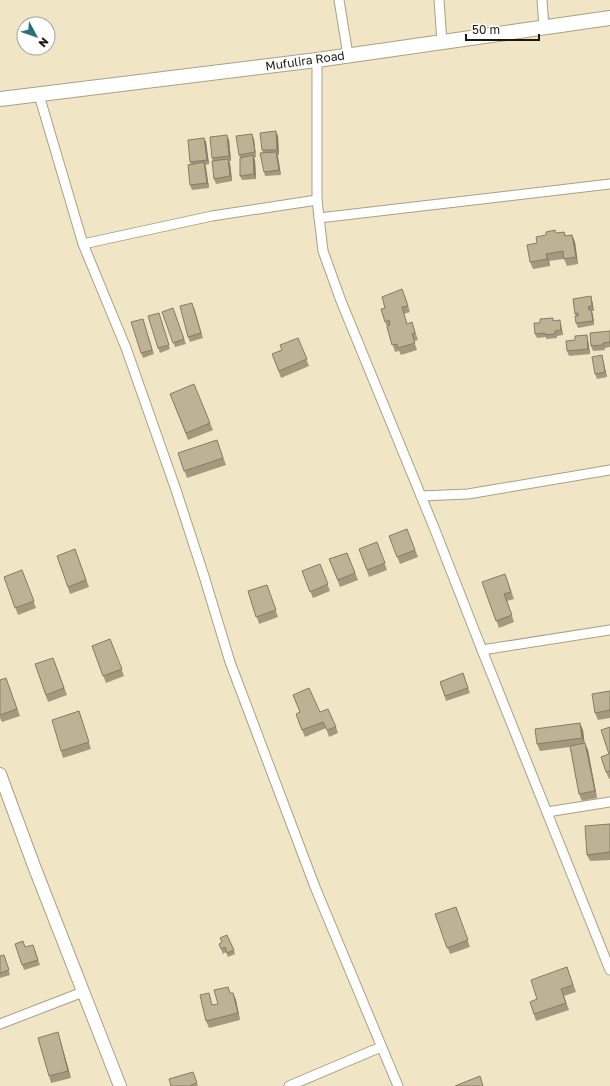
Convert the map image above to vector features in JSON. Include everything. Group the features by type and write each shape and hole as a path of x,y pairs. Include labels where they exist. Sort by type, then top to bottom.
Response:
{"main road":[{"name":"Mufulira Road","path":"0,99 348,56 610,18"}],"street":[{"path":"339,0 348,56"},
{"path":"439,0 442,42"},
{"path":"542,0 544,28"},
{"path":"317,60 317,200 323,250 341,301 436,530 482,650 610,970"},
{"path":"39,95 83,244 126,348 178,497 230,662 309,872 398,1086"},
{"path":"319,218 610,184"},
{"path":"83,244 212,216 317,200"},
{"path":"421,496 468,494 610,470"},
{"path":"482,650 610,630"},
{"path":"0,774 34,866 120,1086"},
{"path":"547,812 610,802"},
{"path":"0,1024 83,992"},
{"path":"289,1086 381,1047"}],"building":[{"path":"276,131 277,150 262,150 260,133"},
{"path":"252,134 255,152 239,155 236,136"},
{"path":"227,135 229,156 212,158 210,137"},
{"path":"204,138 207,160 190,162 188,140"},
{"path":"276,152 279,170 264,172 260,153"},
{"path":"253,155 254,174 240,176 240,158"},
{"path":"228,159 230,176 214,179 212,161"},
{"path":"204,162 207,183 190,185 188,165"},
{"path":"555,230 556,233 564,232 565,236 572,235 576,257 564,259 563,251 546,254 547,259 530,262 527,245 537,243 536,237 546,235 546,232"},
{"path":"402,289 408,306 402,307 407,324 412,322 415,333 412,334 415,343 398,348 397,344 392,345 387,327 390,325 389,320 385,322 381,309 385,308 382,297"},
{"path":"591,296 592,306 588,307 589,310 591,310 593,321 576,323 575,316 578,316 578,313 575,314 573,299"},
{"path":"192,303 201,333 188,337 180,306"},
{"path":"173,308 184,339 173,343 162,312"},
{"path":"159,313 169,345 158,348 148,316"},
{"path":"553,318 553,321 560,320 561,330 555,331 555,334 535,334 534,323 540,323 540,319"},
{"path":"143,319 152,350 141,353 131,322"},
{"path":"610,331 610,342 603,343 603,345 591,346 590,333"},
{"path":"587,335 588,349 567,351 566,341 575,340 575,336"},
{"path":"298,338 307,359 279,371 272,354 282,350 280,345"},
{"path":"602,355 605,372 595,374 592,357"},
{"path":"194,384 210,423 186,433 170,394"},
{"path":"217,440 223,458 184,471 178,453"},
{"path":"407,529 415,550 397,557 389,536"},
{"path":"377,542 385,563 367,570 359,549"},
{"path":"75,549 86,580 68,587 57,556"},
{"path":"347,553 355,573 338,580 329,559"},
{"path":"320,564 328,584 310,592 302,571"},
{"path":"22,570 34,601 15,608 4,577"},
{"path":"505,574 511,592 504,594 512,615 496,621 482,582"},
{"path":"267,585 276,610 256,617 248,591"},
{"path":"110,639 122,669 103,676 92,646"},
{"path":"53,658 64,688 46,695 35,664"},
{"path":"463,673 468,688 445,696 440,682"},
{"path":"6,678 17,709 0,715 0,680"},
{"path":"309,688 320,712 328,709 336,727 327,730 323,722 302,730 296,714 300,712 293,695"},
{"path":"610,691 610,710 595,713 592,694"},
{"path":"79,711 89,742 61,751 52,720"},
{"path":"580,723 582,738 537,744 535,729"},
{"path":"610,727 610,771 606,772 601,757 609,754 601,730"},
{"path":"585,743 595,791 579,794 570,746"},
{"path":"610,824 610,852 587,855 585,826"},
{"path":"456,907 468,940 447,948 435,914"},
{"path":"227,935 234,950 227,953 225,947 221,949 219,944 222,942 220,938"},
{"path":"23,941 25,947 33,945 38,960 22,965 15,944"},
{"path":"4,955 9,970 0,973 0,956"},
{"path":"567,967 573,985 561,989 566,1003 534,1014 530,1002 537,999 531,980"},
{"path":"228,987 230,993 233,993 238,1013 206,1021 200,995 209,993 212,1005 218,1004 214,990"},
{"path":"58,1032 68,1071 49,1076 38,1038"},
{"path":"193,1072 197,1083 191,1086 171,1086 169,1079"},
{"path":"480,1076 483,1086 455,1086"}]}
